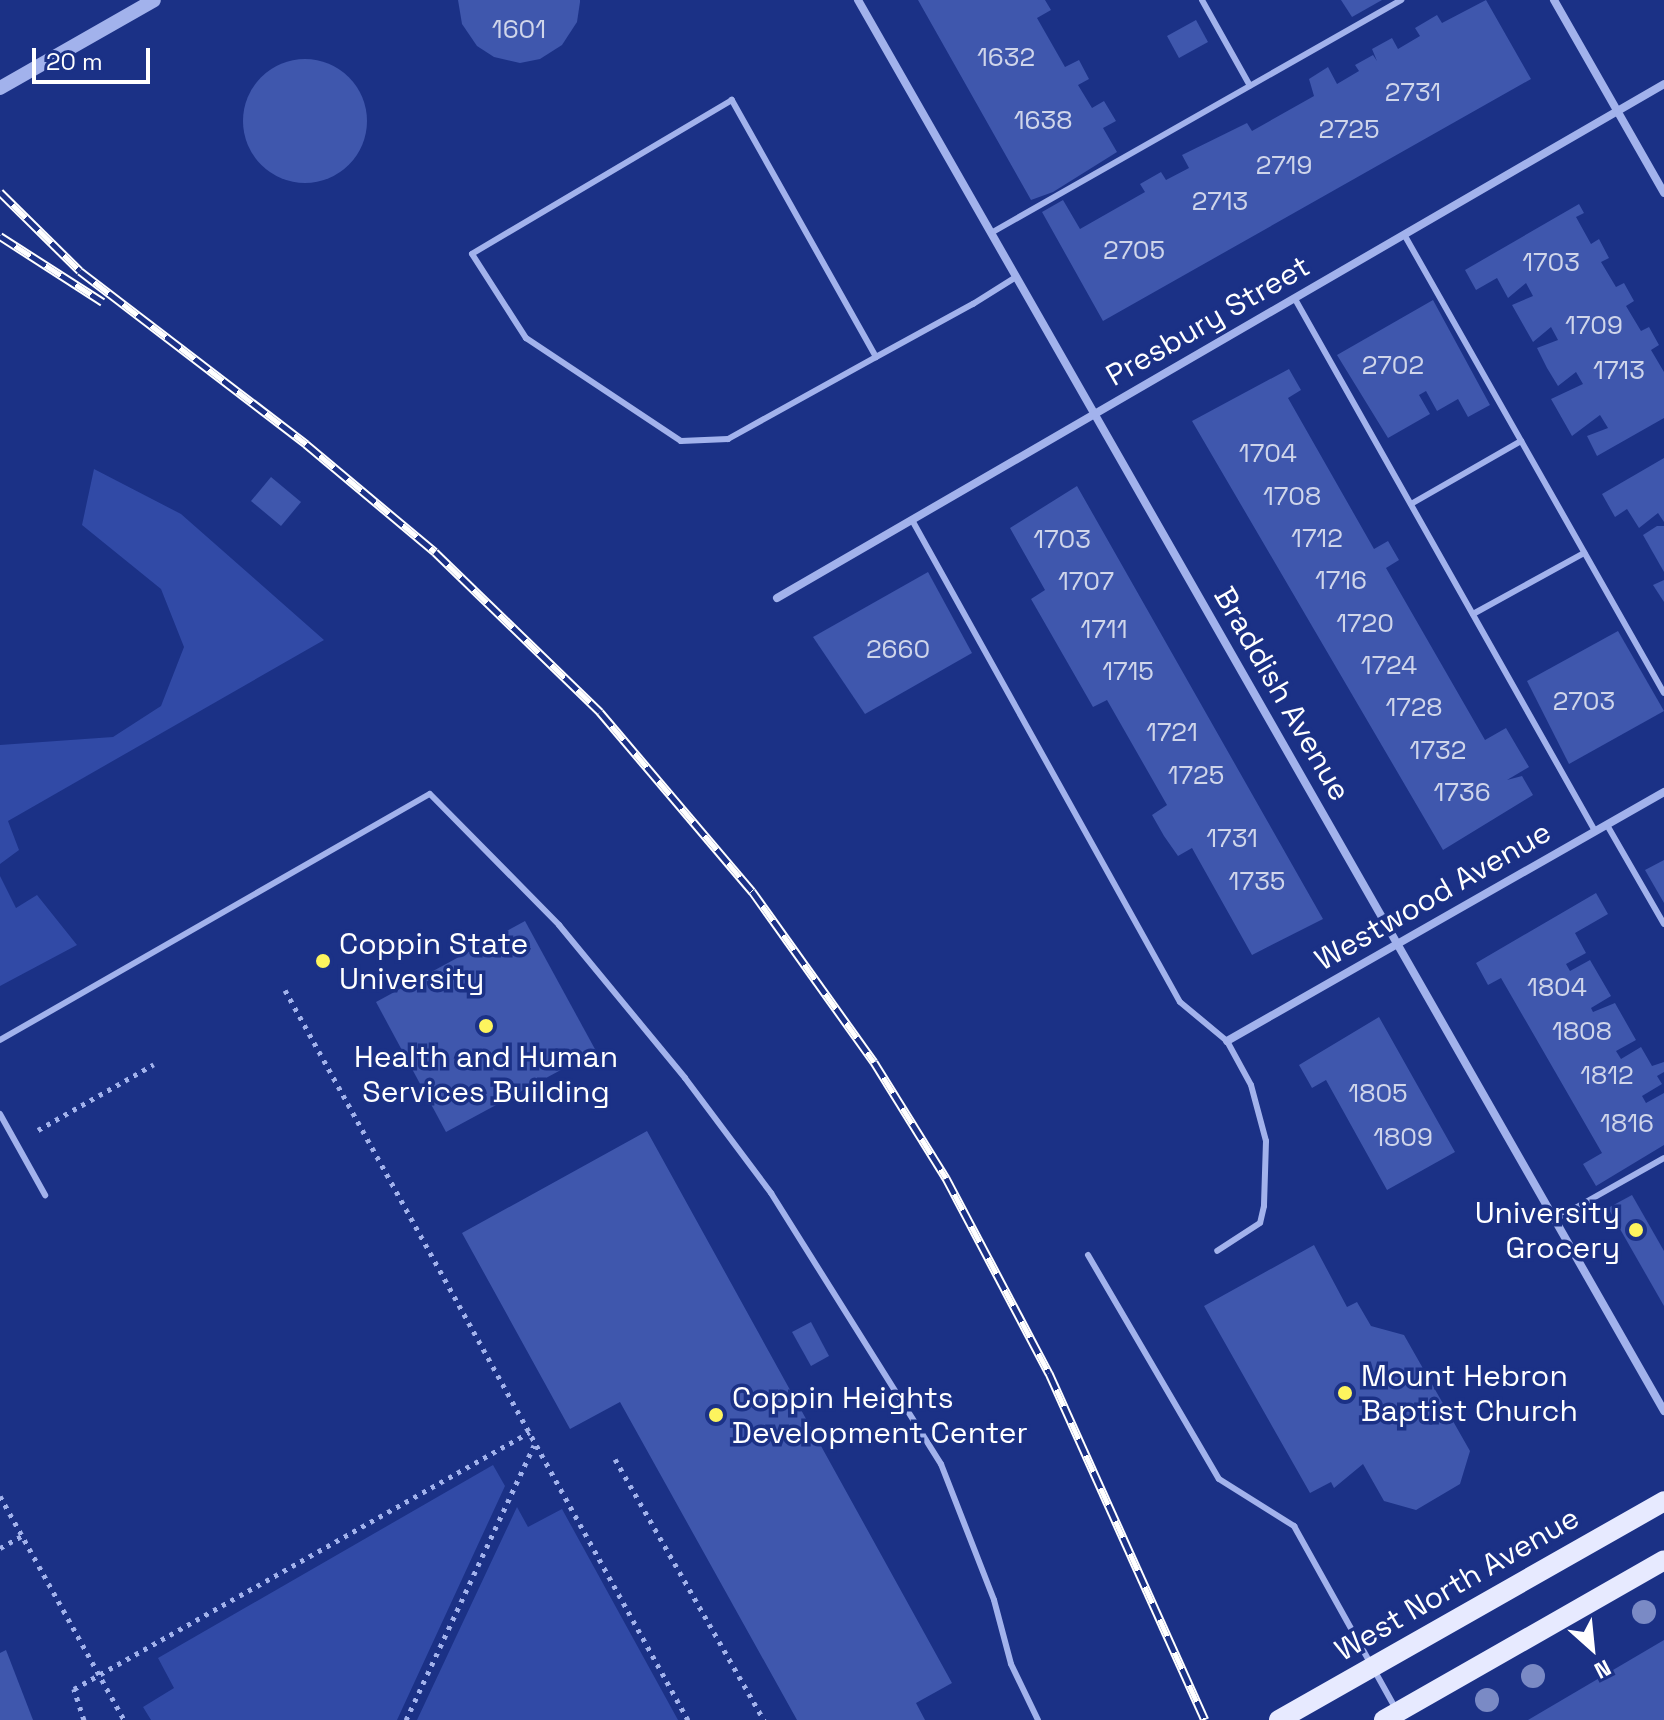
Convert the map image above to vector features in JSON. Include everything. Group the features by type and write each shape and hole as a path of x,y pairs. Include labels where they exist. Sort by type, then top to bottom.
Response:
{"main road":[{"name":"West North Avenue","path":"1290,1717 1664,1501"},
{"path":"1391,1716 1664,1560"}],"street":[{"path":"0,88 154,0"},
{"name":"Braddish Avenue","path":"858,0 1664,1411"},
{"path":"1554,0 1664,193"},
{"name":"Presbury Street","path":"777,598 1094,413 1619,114 1664,84"},
{"name":"Westwood Avenue","path":"1227,1041 1664,792"}],"lane":[{"path":"1202,0 1250,86"},
{"path":"991,233 1401,0"},
{"path":"876,357 732,100 472,254 526,338 681,441 728,439 876,357 1016,277"},
{"path":"1405,236 1664,693"},
{"path":"1295,299 1595,831"},
{"path":"1411,504 1521,441"},
{"path":"912,520 1180,1002 1227,1041 1251,1085 1266,1141 1264,1206 1260,1223 1217,1251"},
{"path":"1473,614 1584,553"},
{"path":"0,1040 430,794 559,925 685,1078 771,1193 941,1464 994,1600 1011,1664 1038,1720"},
{"path":"1607,825 1664,924"},
{"path":"0,1114 45,1195"},
{"path":"1554,1220 1664,1158"},
{"path":"1088,1255 1219,1479 1294,1526 1372,1667 1391,1716"}],"path":[{"path":"285,990 688,1720"},
{"path":"38,1130 154,1064"},
{"path":"84,1720 74,1689 530,1432"},
{"path":"406,1720 535,1444"},
{"path":"615,1459 764,1720"},
{"path":"0,1496 124,1720"},
{"path":"0,1548 22,1536"}],"shaded area":[{"path":"94,469 181,514 324,640 8,821 19,850 0,864 0,745 113,737 161,706 184,647 161,589 82,525"},
{"path":"0,876 16,908 37,895 77,945 0,986"},
{"path":"493,1465 505,1486 397,1720 151,1720 143,1707 174,1688 158,1658"},
{"path":"517,1507 528,1527 562,1509 678,1720 417,1720"}],"building":[{"path":"458,0 580,2 577,22 562,45 540,59 520,63 494,57 477,46 462,24"},
{"path":"918,0 1045,0 1051,10 1037,18 1065,67 1079,60 1089,79 1078,85 1092,108 1104,101 1116,121 1103,128 1117,152 1053,192 1031,200"},
{"path":"1341,0 1382,0 1352,17"},
{"path":"1486,0 1531,79 1103,321 1042,212 1063,200 1080,229 1145,192 1140,184 1161,172 1166,180 1189,168 1182,155 1247,123 1252,131 1314,96 1309,79 1328,67 1337,84 1359,71 1355,65 1373,55 1377,61 1372,49 1392,38 1398,49 1420,36 1415,28 1437,15 1442,23"},
{"path":"1196,20 1208,42 1179,58 1167,36"},
{"path":"305,59 329,64 349,77 362,97 367,121 362,145 349,165 329,178 305,183 281,178 261,165 248,145 243,121 248,97 261,77 281,64"},
{"path":"1579,204 1584,213 1576,217 1591,244 1599,239 1609,258 1601,262 1616,287 1624,283 1634,301 1626,306 1641,331 1649,327 1659,345 1651,350 1664,372 1664,418 1597,456 1587,436 1608,428 1600,415 1572,436 1551,399 1583,384 1576,372 1558,386 1537,348 1558,340 1551,327 1533,342 1512,305 1533,296 1526,283 1508,298 1497,278 1476,290 1465,270"},
{"path":"1433,300 1490,405 1468,417 1458,399 1437,411 1426,391 1419,395 1430,414 1388,438 1337,355"},
{"path":"1289,369 1301,390 1288,398 1374,549 1388,541 1399,560 1386,568 1485,740 1506,728 1529,767 1507,780 1522,776 1533,795 1443,850 1192,421"},
{"path":"1664,458 1664,522 1658,513 1639,528 1627,509 1615,517 1602,494"},
{"path":"271,477 301,502 281,526 251,501"},
{"path":"1077,486 1323,919 1252,955 1192,848 1178,856 1164,836 1152,815 1167,805 1107,700 1093,707 1031,599 1045,590 1010,528"},
{"path":"1657,526 1664,526 1664,572 1643,535"},
{"path":"928,572 972,653 865,714 813,637"},
{"path":"1664,580 1664,602 1653,585"},
{"path":"1618,631 1664,711 1569,764 1527,681"},
{"path":"1664,860 1664,903 1645,870"},
{"path":"1596,893 1608,914 1575,933 1586,953 1566,964 1570,971 1590,960 1611,996 1591,1008 1593,1012 1615,1003 1636,1040 1616,1051 1621,1059 1641,1047 1652,1066 1664,1062 1664,1072 1657,1076 1662,1084 1642,1096 1646,1103 1664,1093 1664,1145 1596,1186 1583,1164 1602,1153 1501,978 1488,985 1476,963"},
{"name":"Health and Human Services Building","path":"525,921 596,1051 446,1132 376,1002"},
{"path":"1379,1017 1455,1152 1387,1190 1326,1080 1312,1088 1299,1065"},
{"name":"Coppin Heights Development Center","path":"647,1131 952,1683 916,1703 925,1720 797,1720 620,1402 570,1429 462,1233"},
{"name":"University Grocery","path":"1632,1195 1664,1251 1664,1306 1608,1208"},
{"name":"Mount Hebron Baptist Church","path":"1314,1245 1347,1307 1357,1302 1371,1326 1404,1335 1470,1451 1460,1484 1416,1510 1384,1501 1363,1464 1334,1488 1331,1482 1310,1493 1204,1306"},
{"path":"811,1322 829,1356 811,1366 792,1332"},
{"path":"1664,1640 1664,1720 1528,1720"},
{"path":"6,1650 33,1720 0,1720 0,1653"}],"railway":[{"path":"0,192 80,271 306,444 435,552 600,712 752,891 874,1062 946,1178 1049,1373 1205,1720"},
{"path":"0,236 103,302"}],"place":[{"name":"Coppin State University","path":"323,961"},
{"name":"Health and Human Services Building","path":"486,1026"},
{"name":"University Grocery","path":"1636,1230"},
{"name":"Mount Hebron Baptist Church","path":"1345,1393"},
{"name":"Coppin Heights Development Center","path":"716,1415"}]}
